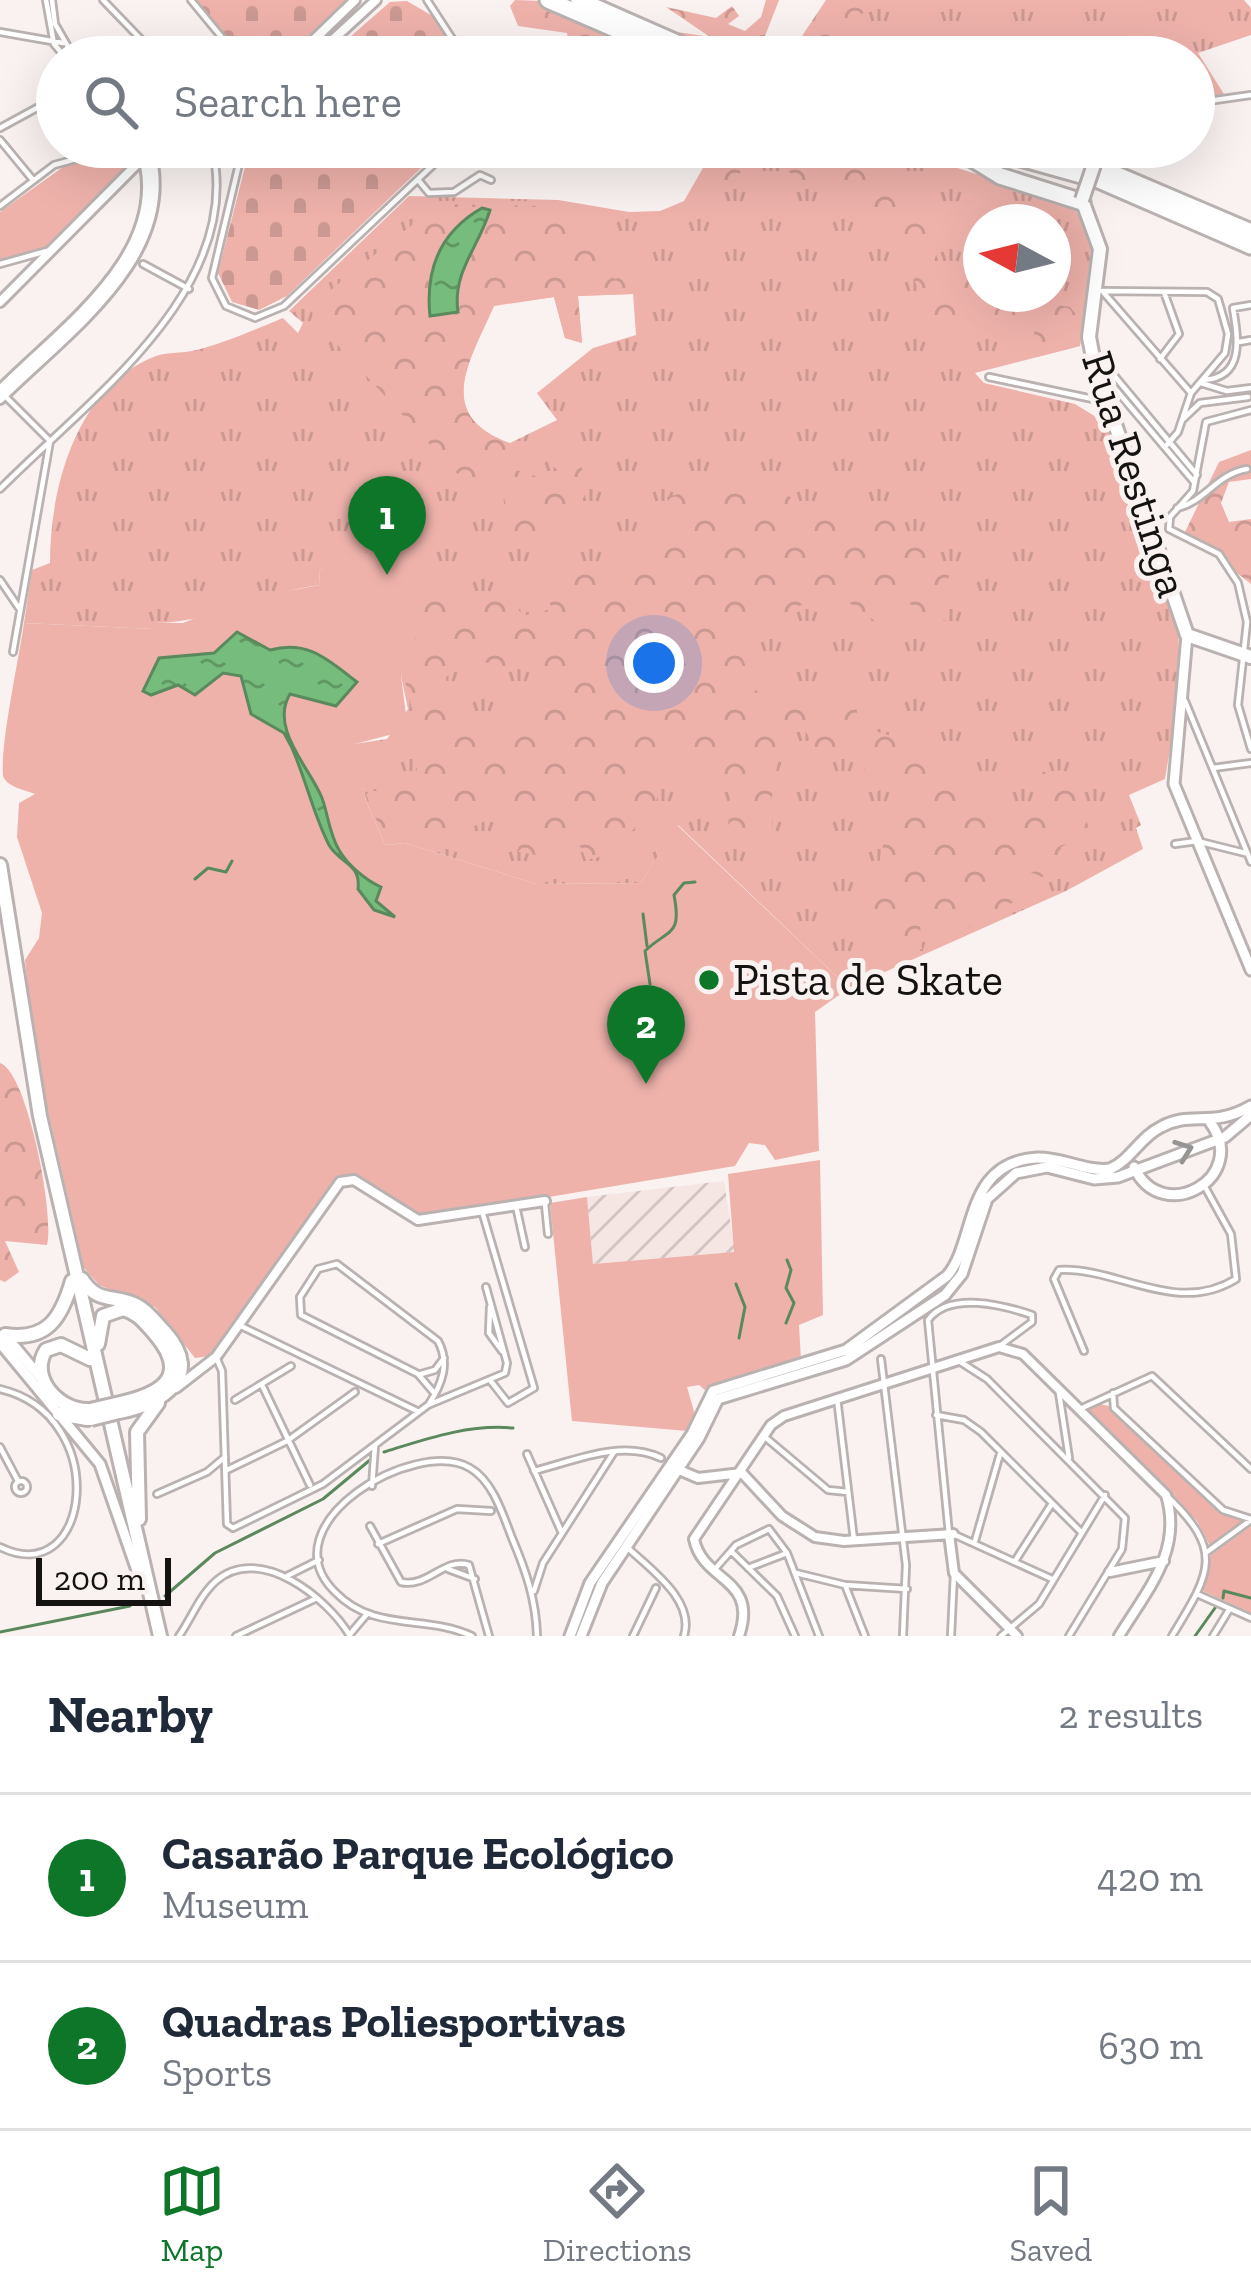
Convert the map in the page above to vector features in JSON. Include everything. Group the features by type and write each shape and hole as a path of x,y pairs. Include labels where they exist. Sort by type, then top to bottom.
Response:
{"highway":[{"path":"548,0 631,36"},
{"path":"579,0 662,36"},
{"path":"987,168 1082,201"},
{"path":"1063,168 1251,246"},
{"path":"1100,168 1251,232"}],"main road":[{"path":"1082,201 1093,168"},
{"name":"Rua Restinga","path":"1082,201 1099,240 1092,357 1190,646"},
{"path":"1247,656 1190,646 1173,778 1251,970"},
{"path":"0,865 31,1068 141,1582"},
{"path":"0,918 28,1096 158,1634"},
{"path":"580,1636 622,1544 670,1464 695,1437 716,1395 845,1350 947,1276 958,1259 974,1204 1014,1164 1043,1158 1101,1170 1129,1157 1161,1126 1189,1119 1210,1122 1251,1111"},
{"path":"716,1395 846,1360 951,1290 966,1264 978,1215 995,1189 1016,1173 1047,1167 1105,1179 1225,1137 1251,1111"},
{"path":"1129,1157 1151,1188 1169,1194 1205,1186 1223,1164 1225,1137 1210,1122"},
{"path":"74,1264 95,1295 139,1306 200,1368"},
{"path":"72,1281 64,1306 47,1330 36,1336 2,1337 27,1382 91,1452 107,1478 158,1634"},
{"path":"94,1361 100,1322 108,1311 123,1309 138,1315 161,1342 174,1376"},
{"path":"27,1382 52,1346 68,1346 94,1361"},
{"path":"141,1550 136,1432 174,1376 175,1346"},
{"path":"117,1408 153,1395 174,1376"},
{"path":"27,1382 90,1414"},
{"path":"59,1414 90,1414 164,1397"},
{"path":"570,1636 590,1582 622,1544"}],"street":[{"path":"49,0 61,36"},
{"path":"49,0 53,36"},
{"path":"103,0 138,36"},
{"path":"191,0 221,36"},
{"path":"318,36 355,0"},
{"path":"337,36 376,0"},
{"path":"427,0 450,36"},
{"path":"333,21 342,31"},
{"path":"0,32 36,40"},
{"path":"1215,100 1251,95"},
{"path":"0,128 36,108"},
{"path":"0,140 33,181"},
{"path":"0,206 56,168"},
{"path":"0,302 130,168"},
{"path":"50,441 1,394 130,257 147,168"},
{"path":"0,488 170,317 189,289 215,208 213,168"},
{"path":"238,168 212,278 226,306 255,318 284,306 430,168"},
{"path":"418,179 430,193 453,193 480,175 491,180"},
{"path":"0,264 52,250"},
{"path":"29,256 38,264"},
{"path":"143,264 189,289"},
{"path":"1099,288 1208,292 1218,298 1228,334 1220,363 1191,393 1168,445"},
{"path":"1099,288 1191,393"},
{"path":"1117,308 1126,292"},
{"path":"1160,360 1179,334 1164,292"},
{"path":"1202,382 1231,368 1239,342 1233,308 1251,305"},
{"path":"1239,342 1251,340"},
{"path":"1092,357 1126,389 1196,479"},
{"path":"1092,357 1119,394 1168,445"},
{"path":"989,377 1106,403 1126,389"},
{"path":"1202,382 1226,391 1251,388"},
{"path":"1182,420 1200,403 1248,398"},
{"path":"1169,529 1169,518 1196,479 1206,422 1251,410"},
{"path":"13,652 50,441"},
{"path":"1177,508 1198,498 1221,476 1247,470"},
{"path":"1150,520 1169,518"},
{"path":"1156,538 1169,529"},
{"path":"1169,529 1219,554 1231,568 1246,613 1247,656 1238,704 1251,748"},
{"path":"0,580 19,608"},
{"path":"1184,699 1250,857"},
{"path":"1213,768 1251,763"},
{"path":"1175,844 1197,841 1250,857"},
{"path":"1235,850 1243,842"},
{"path":"1202,854 1211,844"},
{"path":"164,1397 217,1357 340,1182 354,1180 418,1220 546,1201 548,1234"},
{"path":"1084,1351 1054,1279 1059,1270 1171,1293 1211,1289 1236,1279 1231,1234 1205,1186"},
{"path":"516,1206 525,1247"},
{"path":"482,1211 534,1388 527,1395 503,1401 490,1380"},
{"path":"428,1405 435,1394 444,1358 430,1334 343,1268 329,1262 318,1269 300,1298 302,1315 418,1374 435,1394"},
{"path":"217,1357 230,1527 312,1490 428,1405 505,1373 505,1354 486,1287"},
{"path":"739,1636 744,1603 700,1554 694,1539 736,1472 784,1416 836,1398 884,1383 932,1367 954,1360 969,1354 999,1346 1032,1322 1032,1315 949,1304 928,1320 932,1367 936,1414 954,1573 951,1636"},
{"path":"237,1324 417,1412"},
{"path":"999,1346 1022,1354 1058,1387 1201,1532 1208,1552 1197,1594 1172,1636"},
{"path":"969,1354 975,1367 1121,1511 1127,1529 1110,1572 1069,1636"},
{"path":"418,1374 430,1373 444,1358"},
{"path":"881,1359 903,1537 907,1589 903,1636"},
{"path":"954,1360 975,1367"},
{"path":"235,1400 291,1366"},
{"path":"174,1376 200,1368"},
{"path":"1080,1409 1152,1376 1251,1469"},
{"path":"3,1390 27,1382"},
{"path":"26,1398 27,1382"},
{"path":"26,1398 27,1382"},
{"path":"262,1385 310,1485"},
{"path":"1058,1387 1069,1458"},
{"path":"1113,1393 1114,1408 1223,1510 1251,1520"},
{"path":"225,1471 287,1441 354,1394"},
{"path":"0,1547 31,1554 57,1544 75,1511 74,1456 55,1421 26,1398"},
{"path":"836,1398 854,1540"},
{"path":"936,1414 964,1420 1081,1532"},
{"path":"763,1435 827,1490 848,1492"},
{"path":"372,1486 375,1446"},
{"path":"0,1447 18,1481"},
{"path":"74,1456 91,1452"},
{"path":"534,1471 614,1452 670,1464 698,1478 736,1472"},
{"path":"533,1595 543,1563 614,1452"},
{"path":"975,1541 1000,1452"},
{"path":"527,1454 562,1533"},
{"path":"157,1494 207,1472 225,1457"},
{"path":"472,1636 367,1614 334,1592 319,1560 320,1535 332,1510 372,1486 432,1461 470,1468 501,1510 533,1595 537,1636"},
{"path":"736,1472 799,1529 823,1539 951,1534 1054,1580"},
{"path":"1004,1631 1031,1616 1105,1495"},
{"path":"1118,1636 1164,1561 1174,1524 1166,1495"},
{"path":"1015,1561 1052,1503"},
{"path":"378,1544 457,1509 491,1511"},
{"path":"1208,1552 1251,1520"},
{"path":"370,1526 401,1582 419,1583 465,1562 476,1580 489,1636"},
{"path":"715,1569 730,1551 769,1529 788,1553 819,1636"},
{"path":"622,1544 682,1605 687,1619 684,1636"},
{"path":"730,1551 780,1602 795,1636"},
{"path":"748,1568 788,1553"},
{"path":"283,1577 319,1560"},
{"path":"1110,1572 1164,1561"},
{"path":"179,1636 223,1576 251,1569 283,1577 317,1598 350,1635 367,1614"},
{"path":"796,1573 845,1585 907,1589"},
{"path":"954,1573 1004,1631 1017,1636"},
{"path":"845,1585 865,1636"},
{"path":"954,1592 968,1586"},
{"path":"633,1636 656,1588"},
{"path":"1197,1594 1251,1618"},
{"path":"236,1636 317,1598"},
{"path":"1213,1636 1230,1609"}],"shaded area":[{"path":"724,1181 735,1252 593,1264 587,1197"}],"green space":[{"path":"196,0 348,0 308,36 225,36"},
{"path":"515,0 542,1 619,36 568,36 518,26 510,6"},
{"path":"766,0 779,0 765,36 709,36 666,7 716,18 732,6 739,16 728,24 745,31 761,17"},
{"path":"826,0 1244,0 1251,8 1251,35 1215,47 1215,36 802,36"},
{"path":"832,0 853,0 864,12 844,36 814,36"},
{"path":"407,1 436,18 446,36 351,36 390,2"},
{"path":"62,168 130,168 44,249 0,262 0,212"},
{"path":"245,168 421,168 287,296 259,310 232,302 218,273"},
{"path":"703,168 958,168 1070,204 963,204 963,312 1071,312 1073,205 1092,242 1080,346 975,373 984,383 1075,404 1106,423 1178,617 1180,689 1165,779 1129,795 1141,825 1136,828 1143,849 1066,891 849,988 678,825 641,883 536,884 405,843 385,845 366,801 354,744 387,739 408,709 401,676 421,621 366,555 319,570 320,585 197,618 155,623 154,629 24,623 32,570 50,563 55,505 72,445 103,394 125,373 157,356 206,347 283,318 298,333 303,323 289,311 409,196 558,200 629,212 660,211 684,201","holes":["633,294 636,335 593,348 537,393 557,420 510,443 471,417 464,384 494,305 554,297 565,338 582,343 578,296"]},
{"path":"704,168 742,168 725,188 693,189"},
{"path":"783,168 881,168 889,184 924,218 947,272 959,267 963,273 963,312 1071,312 1071,308 1083,323 1080,346 1037,357 1034,332 986,325 937,326 915,282 915,259 836,202 828,190 813,188"},
{"path":"438,204 598,207 596,233 614,279 662,266 666,284 644,285 633,294 578,296 582,343 565,338 554,297 494,306 464,385 472,418 511,444 516,470 555,482 564,474 552,466 555,454 580,463 588,486 566,542 524,553 524,543 498,520 505,510 503,495 467,484 331,338 313,326 312,305","holes":["484,230 456,280 458,312 431,315 428,273"]},
{"path":"1251,450 1251,479 1229,482 1221,503 1229,522 1251,519 1251,584 1185,532 1219,462"},
{"path":"739,469 803,504 816,503 825,519 900,508 907,538 935,541 939,560 949,569 947,621 921,616 908,601 897,608 892,622 879,624 832,590 734,638 756,691 798,700 857,690 857,726 895,737 905,752 930,750 984,806 1044,815 1034,773 1063,770 1091,832 1061,847 1061,871 1042,877 1030,872 1014,884 1015,901 951,938 944,926 920,925 922,949 900,955 865,925 892,806 904,795 887,786 875,793 857,754 817,750 806,732 783,731 771,802 773,835 728,828 731,780 694,781 686,757 671,748 663,762 656,801 628,834 628,851 586,860 581,847 556,846 542,856 519,852 516,824 498,815 464,831 385,841 366,794 417,777 415,721 402,669 418,596 441,588 461,601 481,594 511,595 522,616 552,609 542,582 572,573 643,571 657,529 673,518 667,497 719,483 722,474","holes":["474,660 537,673 549,699 485,733 459,727 455,706 448,705 446,677"]},
{"path":"426,530 437,589 418,597 421,621 401,676 408,730 355,744 366,801 385,845 405,843 536,884 641,883 677,825 849,988 815,1012 819,1151 775,1160 765,1145 749,1143 735,1166 429,1217 405,1209 365,1182 342,1176 210,1356 195,1358 155,1307 99,1285 84,1268 34,1051 25,960 39,938 42,913 17,837 19,803 35,794 3,776 24,623 154,629 154,623 183,623 239,600 320,585 319,570"},
{"path":"0,1063 10,1072 29,1116 43,1176 48,1229 47,1245 5,1241 19,1272 5,1282 0,1280"},
{"path":"820,1160 823,1315 799,1325 801,1360 706,1391 699,1385 687,1387 695,1415 687,1431 572,1421 550,1203 587,1197 593,1264 734,1252 728,1174"},
{"path":"1099,1404 1109,1406 1220,1511 1243,1521 1210,1546 1197,1521 1085,1410"},
{"path":"1251,1526 1251,1613 1203,1591 1211,1555"}],"water":[{"path":"482,208 490,210 459,284 458,312 430,316 430,283 438,253 455,228"},
{"path":"237,632 270,650 295,648 316,654 357,682 336,706 290,694 284,720 322,798 339,850 357,871 381,887 376,901 395,917 374,910 358,889 353,869 329,845 291,746 284,733 251,714 241,676 223,673 195,695 178,685 151,695 143,691 159,658 214,653"}],"waterway":[{"path":"195,879 208,868 226,872 232,861"},
{"path":"650,984 645,951 675,925 674,895 684,883 695,882"},
{"path":"643,914 647,946"},
{"path":"786,1323 794,1303 786,1288 791,1270 787,1260"},
{"path":"736,1284 745,1307 739,1338"},
{"path":"384,1452 463,1430 513,1428"},
{"path":"165,1596 215,1553 323,1499 370,1460"},
{"path":"1223,1598 1224,1591 1251,1598"},
{"path":"0,1632 130,1606"},
{"path":"1195,1636 1215,1608"}],"place":[{"name":"Casarão Parque Ecológico","path":"387,575"},
{"name":"Pista de Skate","path":"709,980"},
{"name":"Quadras Poliesportivas","path":"646,1084"}]}
